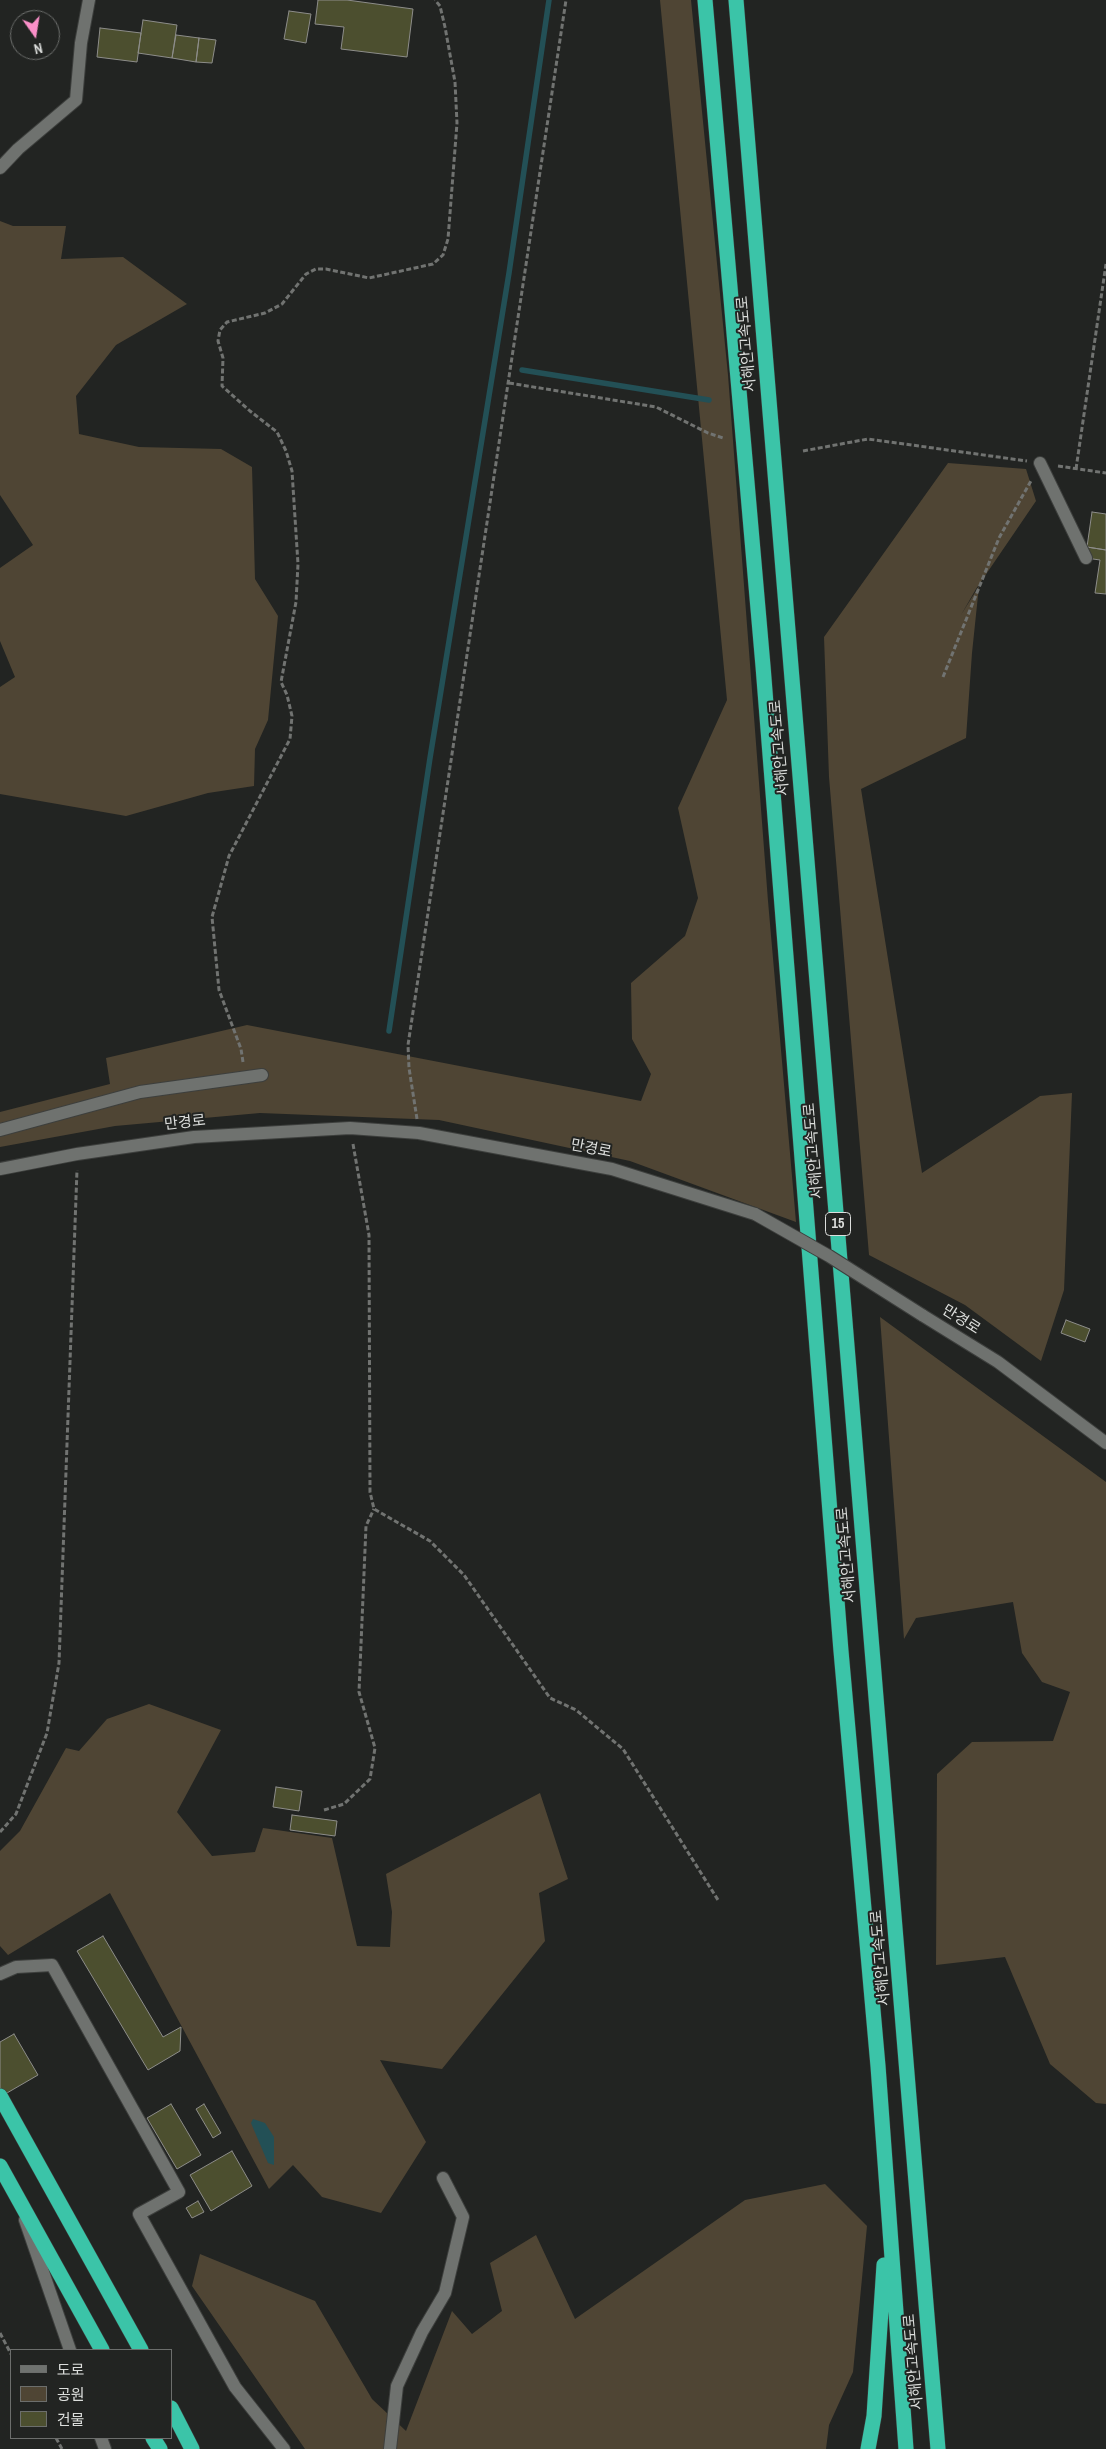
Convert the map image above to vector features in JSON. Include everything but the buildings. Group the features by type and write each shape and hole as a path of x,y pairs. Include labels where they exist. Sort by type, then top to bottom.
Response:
{"highway":[{"name":"서해안고속도로","path":"705,0 764,676 841,1651 878,2066 906,2449"},
{"name":"서해안고속도로","path":"736,0 938,2449"},
{"path":"0,2096 140,2349"},
{"path":"0,2166 101,2349"},
{"path":"868,2449 874,2416 888,2212"},
{"path":"172,2410 192,2449"}],"street":[{"path":"0,168 18,149 76,100 81,43 89,0"},
{"path":"1040,463 1086,558"},
{"path":"0,1130 140,1092 262,1076"},
{"name":"만경로","path":"0,1168 77,1154 194,1137 350,1128 419,1133 612,1169 755,1214 829,1256 998,1362 1105,1439"},
{"path":"0,1974 16,1967 52,1965 179,2192 139,2214 234,2387 284,2449"},
{"path":"390,2449 397,2386 422,2332 444,2293 463,2217 443,2178"},
{"path":"16,2194 70,2349"}],"path":[{"path":"245,1078 241,1049 219,990 212,917 229,856 290,739 292,716 287,695 281,682 296,602 298,564 292,471 286,451 278,432 250,411 222,386 223,358 218,341 220,330 227,322 265,313 282,304 306,274 316,269 326,269 369,278 433,264 443,255 448,239 457,123 455,82 440,6 435,0"},
{"path":"419,1133 409,1068 408,1044 566,0"},
{"path":"1076,468 1106,264"},
{"path":"509,383 656,407 708,433 723,438"},
{"path":"803,451 868,439 1106,473"},
{"path":"943,677 999,538 1040,463"},
{"path":"324,1810 344,1804 370,1779 375,1748 359,1692 366,1526 374,1509 370,1492 369,1235 350,1128"},
{"path":"0,1832 16,1814 47,1733 59,1663 77,1154"},
{"path":"374,1509 430,1541 464,1575 550,1698 576,1710 623,1749 718,1900"},
{"path":"0,2333 10,2352"}],"green space":[{"path":"660,0 691,0 728,375 768,901 796,1222 630,1161 439,1120 260,1113 115,1126 0,1147 0,1112 110,1084 106,1058 247,1025 641,1101 651,1074 632,1039 631,983 685,936 698,898 678,808 727,700"},
{"path":"0,221 13,226 66,226 61,259 123,257 187,304 116,345 76,396 79,434 139,447 221,449 252,467 255,579 278,616 268,720 255,749 254,786 208,793 126,816 0,794 0,687 15,677 0,641 0,568 33,545 0,495"},
{"path":"948,463 1026,469 1036,501 976,589 961,615 979,586 966,738 861,789 922,1173 1040,1096 1072,1093 1064,1290 1041,1361 965,1305 869,1255 829,777 824,637"},
{"path":"880,1317 1106,1482 1106,2104 1096,2103 1050,2064 1005,1957 936,1965 937,1774 972,1742 1053,1741 1070,1692 1042,1682 1022,1653 1013,1602 916,1618 904,1639"},
{"path":"149,1704 221,1730 177,1812 212,1856 255,1852 263,1828 332,1838 357,1946 390,1947 392,1912 386,1874 540,1793 568,1879 539,1893 545,1941 442,2069 380,2060 426,2142 381,2213 322,2197 293,2165 269,2189 110,1893 8,1955 0,1946 0,1851 20,1831 66,1748 79,1751 107,1719"},
{"path":"825,2184 867,2226 853,2372 829,2425 826,2449 305,2449 192,2286 200,2254 315,2301 372,2399 406,2431 452,2311 472,2334 502,2311 490,2263 536,2235 575,2319 745,2200"}],"water":[{"path":"253,2119 265,2123 274,2137 274,2165 268,2163 251,2123"}],"waterway":[{"path":"389,1031 430,758 509,273 549,0"},
{"path":"522,370 709,400"}]}
